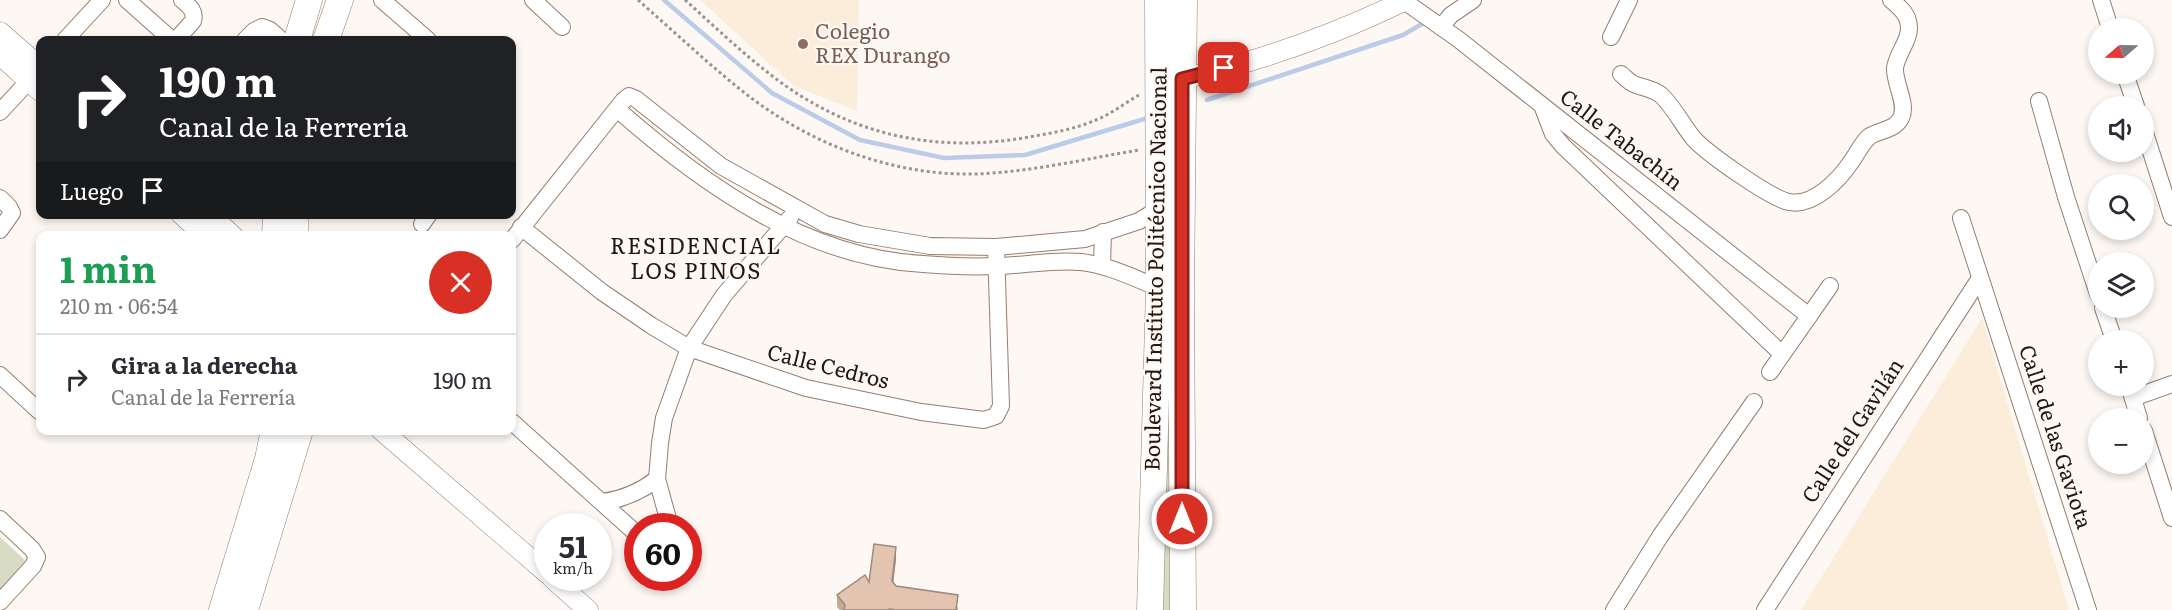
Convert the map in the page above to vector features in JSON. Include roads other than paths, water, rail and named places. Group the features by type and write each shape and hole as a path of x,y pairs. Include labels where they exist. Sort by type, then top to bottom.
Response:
{"main road":[{"path":"298,36 309,0"},
{"path":"327,36 340,0"},
{"name":"Boulevard Instituto Politécnico Nacional","path":"1150,610 1170,290 1183,209 1170,81 1158,0"},
{"name":"Boulevard Instituto Politécnico Nacional","path":"1183,610 1170,290 1157,210 1158,147 1184,0"},
{"path":"222,610 268,459 273,435"},
{"path":"245,610 304,436"}],"street":[{"path":"69,36 102,0"},
{"path":"127,0 169,36"},
{"path":"178,36 194,21 195,17 182,0"},
{"path":"382,0 423,36"},
{"path":"533,0 562,27"},
{"path":"1170,81 1272,54 1334,32 1405,0"},
{"name":"Calle Tabachín","path":"1405,0 1809,316"},
{"path":"1434,22 1451,15 1473,0"},
{"path":"1611,37 1629,0"},
{"path":"1621,74 1633,84 1652,89 1662,96 1693,137 1713,155 1776,196 1790,202 1804,201 1832,185 1843,174 1870,136 1891,127 1901,118 1903,110 1895,66 1909,32 1904,12 1891,0"},
{"path":"2100,0 2106,18"},
{"path":"249,36 262,27 277,36"},
{"path":"0,32 36,75"},
{"path":"0,55 36,76"},
{"path":"0,112 36,79"},
{"path":"516,234 629,96 721,166 797,210 825,224 890,241 930,246 996,247 1057,242 1085,238 1139,221 1157,210"},
{"path":"2039,101 2066,197 2088,264"},
{"path":"1542,107 1553,134 1563,146 1782,354"},
{"path":"617,109 691,170 723,192 820,242 850,252 920,264 996,266 1056,261 1083,262 1170,290"},
{"path":"2154,161 2172,217"},
{"path":"0,198 12,213 0,230"},
{"path":"666,513 657,479 660,443 664,418 689,348 724,295 797,210"},
{"name":"Calle de las Gaviota","path":"1961,218 2088,610"},
{"path":"186,219 200,231"},
{"path":"214,219 227,231"},
{"path":"1102,267 1103,232"},
{"name":"Calle Cedros","path":"516,234 652,326 689,348 806,388 921,412 990,419 996,416 1000,406 996,247"},
{"path":"1056,261 1057,242"},
{"name":"Calle del Gavilán","path":"1765,610 1980,278"},
{"path":"1770,372 1830,286"},
{"path":"0,375 36,408"},
{"path":"2154,388 2172,384"},
{"path":"1614,610 1661,535 1754,402"},
{"path":"516,426 624,522"},
{"path":"387,435 534,562"},
{"path":"2154,462 2172,518"},
{"path":"603,502 635,494 657,479"},
{"path":"0,519 32,549 37,557 33,566 0,602"},
{"path":"567,591 588,610"}],"waterway":[{"path":"664,0 772,93 860,140 944,158 1025,155 1151,117"},
{"path":"1207,100 1403,35 1427,21"}],"place":[{"name":"Colegio REX Durango","path":"803,44"}],"district":[{"name":"RESIDENCIAL LOS PINOS","path":"696,258"}]}
